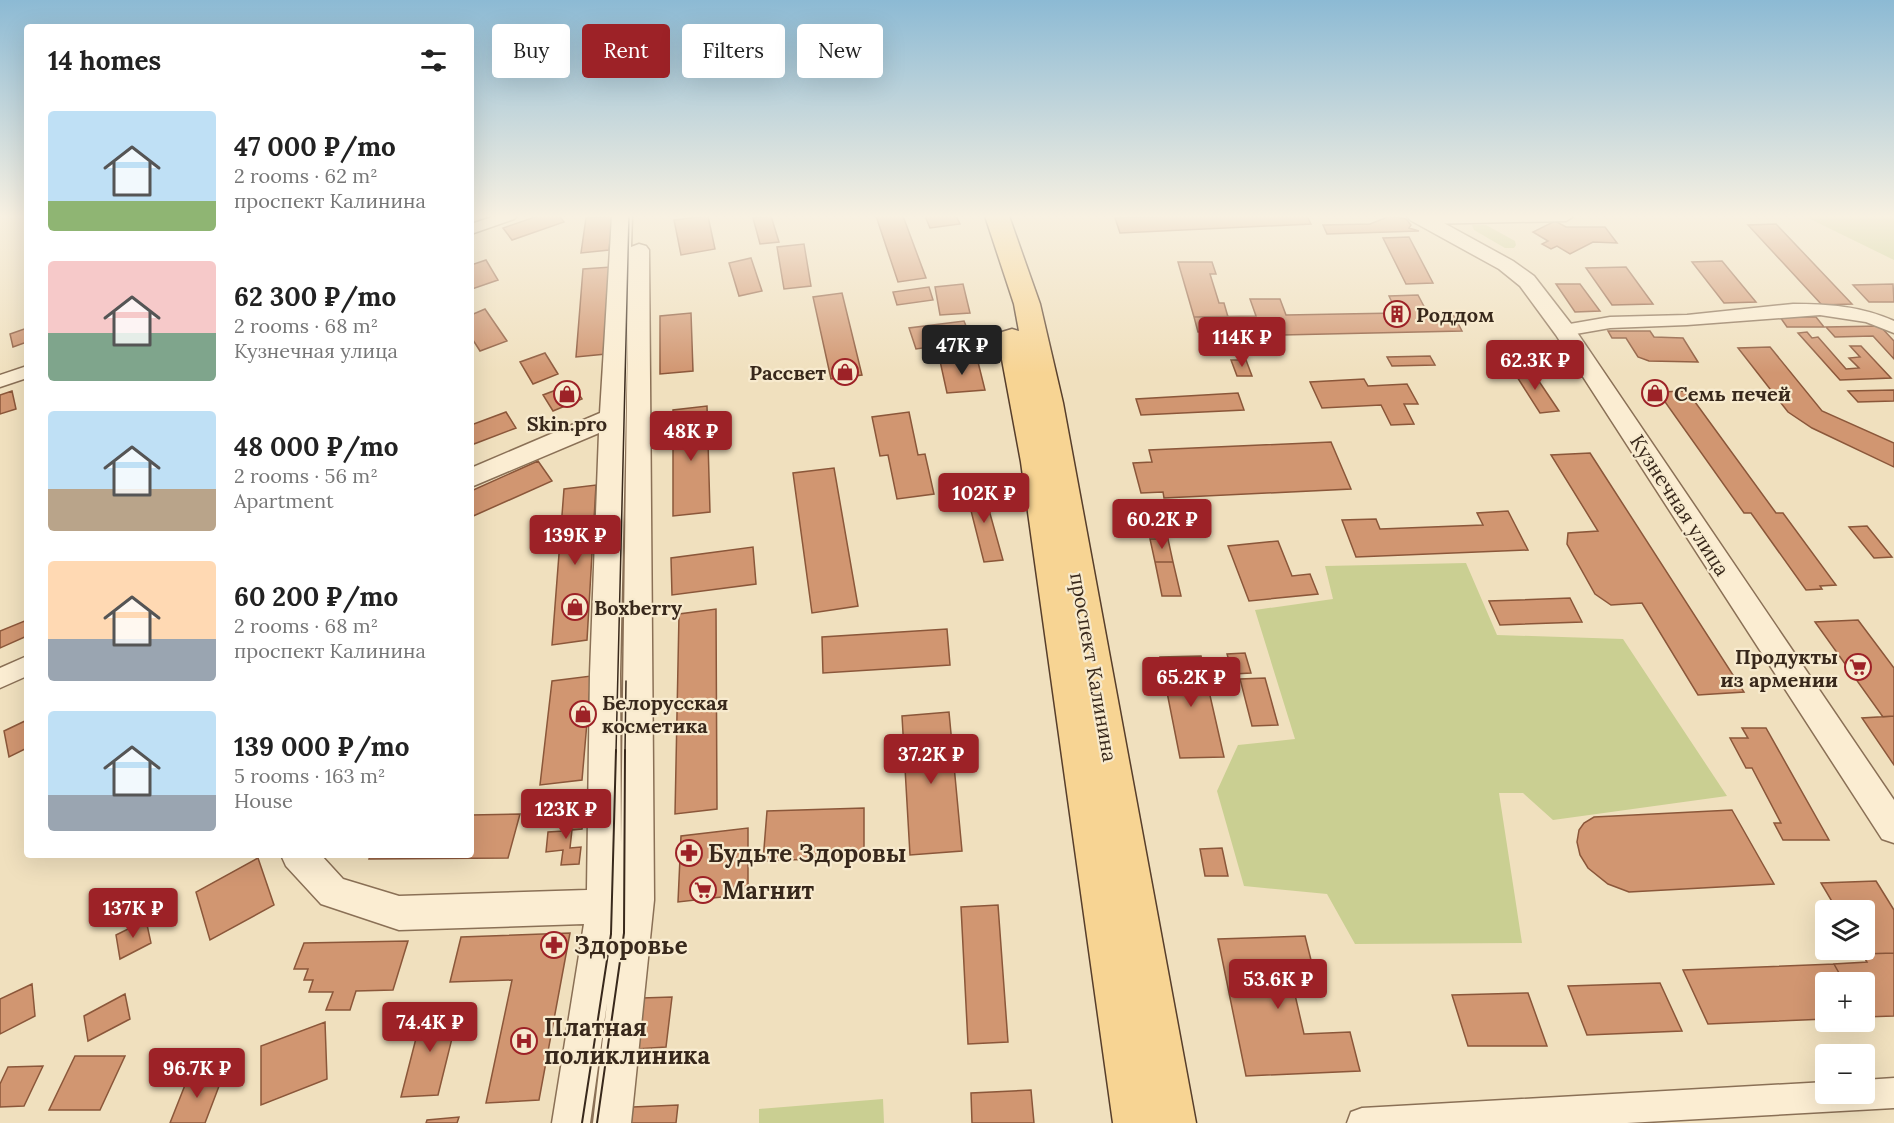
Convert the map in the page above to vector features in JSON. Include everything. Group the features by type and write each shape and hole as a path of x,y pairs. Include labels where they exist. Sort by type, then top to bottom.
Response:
{"main road":[{"name":"проспект Калинина","path":"991,268 1005,309 1036,462 1137,1123"},
{"name":"проспект Калинина","path":"1015,268 1027,304 1049,403 1172,1123"}],"street":[{"path":"571,1123 604,906 605,674 612,418 619,268"},
{"path":"612,1123 637,900 639,268"},
{"name":"Кузнечная улица","path":"1510,268 1527,281 1564,330 1894,828"},
{"path":"1564,330 1598,322 1690,320 1780,310 1833,311 1872,317 1894,328"},
{"path":"0,381 24,373"},
{"path":"474,477 612,418"},
{"path":"0,678 24,667"},
{"path":"301,858 333,892 399,913 604,906 637,900"},
{"path":"1362,1123 1894,1093"}],"green space":[{"path":"1466,563 1497,635 1623,639 1727,796 1553,820 1523,793 1499,793 1522,943 1355,944 1327,894 1244,886 1217,791 1238,745 1295,739 1255,610 1333,599 1325,566"},
{"path":"883,1099 884,1123 759,1123 759,1109"}],"building":[{"path":"474,268 491,268 498,280 474,288"},
{"path":"611,268 606,354 576,357 583,269"},
{"path":"731,268 754,268 762,291 739,296"},
{"path":"781,268 808,268 811,286 784,289"},
{"path":"893,268 922,268 926,278 898,282"},
{"path":"1180,268 1214,268 1216,274 1210,274 1219,303 1224,303 1228,317 1194,317"},
{"path":"1398,268 1425,268 1433,283 1406,284"},
{"path":"1586,268 1627,268 1653,304 1612,305"},
{"path":"1697,268 1728,268 1756,302 1724,303"},
{"path":"1788,268 1818,268 1852,304 1822,305"},
{"path":"963,284 970,313 940,315 935,287"},
{"path":"1556,284 1580,284 1600,311 1575,312"},
{"path":"1893,284 1894,302 1869,302 1853,285"},
{"path":"929,287 933,300 897,305 893,292"},
{"path":"842,293 862,375 831,379 813,297"},
{"name":"Роддом","path":"1418,295 1427,312 1452,312 1462,331 1238,336 1236,331 1198,332 1194,317 1256,316 1250,299 1280,299 1286,315 1397,313 1389,296"},
{"path":"485,309 507,341 480,351 474,342 474,314"},
{"path":"691,313 693,371 660,374 660,316"},
{"path":"1780,317 1816,317 1824,327 1787,327"},
{"path":"964,321 972,341 916,349 909,328"},
{"path":"1880,326 1894,341 1894,359 1873,336 1835,337 1826,327"},
{"path":"24,329 24,343 13,347 10,334"},
{"path":"1608,331 1650,331 1654,337 1683,338 1698,362 1649,361 1638,357 1626,338 1612,338"},
{"path":"1807,332 1812,338 1818,337 1846,369 1859,368 1849,358 1860,357 1850,346 1861,346 1891,378 1840,380 1798,333"},
{"path":"1770,347 1822,411 1894,443 1894,467 1812,428 1788,412 1738,348"},
{"path":"545,353 558,374 533,384 520,362"},
{"path":"1430,356 1435,365 1392,366 1387,357"},
{"path":"977,358 985,390 947,393 940,361"},
{"path":"1231,360 1246,360 1252,376 1237,376"},
{"path":"1530,368 1559,411 1540,413 1512,369"},
{"path":"1364,379 1368,386 1407,384 1418,404 1404,404 1414,424 1391,425 1381,405 1322,408 1310,382"},
{"path":"572,384 582,399 553,411 543,395"},
{"path":"1894,390 1894,401 1858,402 1848,391"},
{"path":"12,391 16,409 0,414 0,395"},
{"path":"1687,391 1776,513 1783,513 1836,585 1806,590 1751,513 1744,513 1658,392"},
{"path":"1238,393 1244,410 1141,415 1136,399"},
{"path":"707,406 710,512 673,516 673,410"},
{"path":"506,412 516,428 474,444 474,424"},
{"path":"909,412 918,455 925,454 934,494 897,499 888,455 880,456 872,417"},
{"path":"1331,442 1351,489 1164,498 1163,492 1141,493 1133,463 1152,462 1149,450"},
{"path":"1590,453 1744,692 1698,695 1642,603 1611,605 1595,594 1567,544 1568,533 1598,531 1551,455"},
{"path":"538,461 552,481 474,516 474,490"},
{"path":"834,468 858,606 812,613 793,473"},
{"path":"596,485 587,640 552,645 564,489"},
{"path":"982,485 1003,560 984,562 965,487"},
{"path":"1508,511 1528,550 1356,557 1342,520 1376,519 1380,529 1483,525 1477,513"},
{"path":"1867,526 1892,557 1874,558 1849,527"},
{"path":"1150,539 1168,539 1173,562 1155,562"},
{"path":"1278,541 1292,576 1310,574 1318,594 1249,601 1228,546"},
{"path":"753,547 756,584 672,595 671,558"},
{"path":"1155,562 1173,562 1181,596 1162,596"},
{"path":"1570,598 1582,622 1500,625 1489,601"},
{"path":"716,609 717,809 675,814 679,614"},
{"path":"1858,620 1894,668 1894,716 1883,717 1815,622"},
{"path":"24,621 24,637 0,648 0,631"},
{"path":"947,629 950,665 823,673 822,637"},
{"path":"1245,653 1251,673 1233,674 1227,654"},
{"path":"1201,656 1224,757 1180,758 1160,657"},
{"path":"591,676 582,780 540,785 552,681"},
{"path":"1265,678 1278,725 1252,726 1240,679"},
{"path":"949,712 962,851 910,855 902,716"},
{"path":"1894,716 1894,765 1862,718"},
{"path":"24,721 24,750 9,757 4,731"},
{"path":"1742,728 1766,728 1829,840 1783,840 1774,823 1781,823 1752,768 1746,768 1730,738 1748,738"},
{"path":"864,808 864,857 763,861 767,811"},
{"path":"1732,810 1774,884 1629,892 1608,884 1588,868 1580,855 1577,842 1579,830 1584,823 1594,817"},
{"path":"584,813 582,829 572,830 570,848 581,847 579,864 561,865 563,850 546,852 548,832 564,831 566,815"},
{"path":"520,814 508,858 369,859 474,858 474,815"},
{"path":"748,828 748,894 678,902 681,836"},
{"path":"1222,848 1228,876 1205,876 1200,849"},
{"path":"258,858 274,905 210,940 196,892"},
{"path":"1876,881 1894,910 1894,953 1875,954 1875,900 1831,900 1821,883"},
{"path":"998,905 1008,1042 968,1044 961,907"},
{"path":"146,920 151,943 120,959 116,935"},
{"name":"Платная поликлиника","path":"570,933 539,1100 486,1103 512,980 450,982 461,937"},
{"path":"1305,936 1314,972 1290,973 1304,1034 1350,1032 1360,1071 1246,1076 1218,939"},
{"path":"408,941 393,990 356,991 350,1010 326,1010 333,992 309,992 313,980 304,980 308,969 294,969 304,943"},
{"path":"1894,953 1894,1016 1875,1017 1875,972 1838,972 1834,964 1875,960 1875,954"},
{"path":"1834,964 1838,972 1815,972 1815,1019 1708,1024 1683,970"},
{"path":"1660,983 1682,1031 1587,1035 1568,986"},
{"path":"32,984 35,1016 0,1034 0,999"},
{"path":"1528,993 1547,1046 1468,1046 1452,995"},
{"path":"125,994 130,1019 88,1041 84,1016"},
{"path":"672,997 666,1047 636,1049 642,998"},
{"path":"459,1010 438,1095 401,1097 423,1011"},
{"path":"325,1022 327,1079 261,1105 261,1046"},
{"path":"75,1056 125,1056 100,1110 49,1110"},
{"path":"43,1066 24,1106 0,1107 0,1084 8,1067"},
{"path":"224,1073 205,1123 170,1123 189,1075"},
{"path":"1031,1090 1034,1123 972,1123 971,1093"},
{"path":"678,1105 676,1123 631,1123 633,1107"},
{"path":"459,1117 457,1123 426,1123 427,1120"}],"tram line":[{"path":"616,752 628,268"},
{"path":"625,752 626,681"},
{"path":"582,1123 611,934 616,750"},
{"path":"597,1123 624,933 625,750"}],"place":[{"name":"Роддом","path":"1397,314"},
{"name":"Рассвет","path":"845,372"},
{"name":"Семь печей","path":"1655,393"},
{"name":"Skin.pro","path":"567,394"},
{"name":"Boxberry","path":"575,607"},
{"name":"Продукты из армении","path":"1858,667"},
{"name":"Белорусская косметика","path":"583,714"},
{"name":"Будьте Здоровы","path":"689,853"},
{"name":"Магнит","path":"703,890"},
{"name":"Здоровье","path":"554,945"},
{"name":"Платная поликлиника","path":"524,1041"}]}
